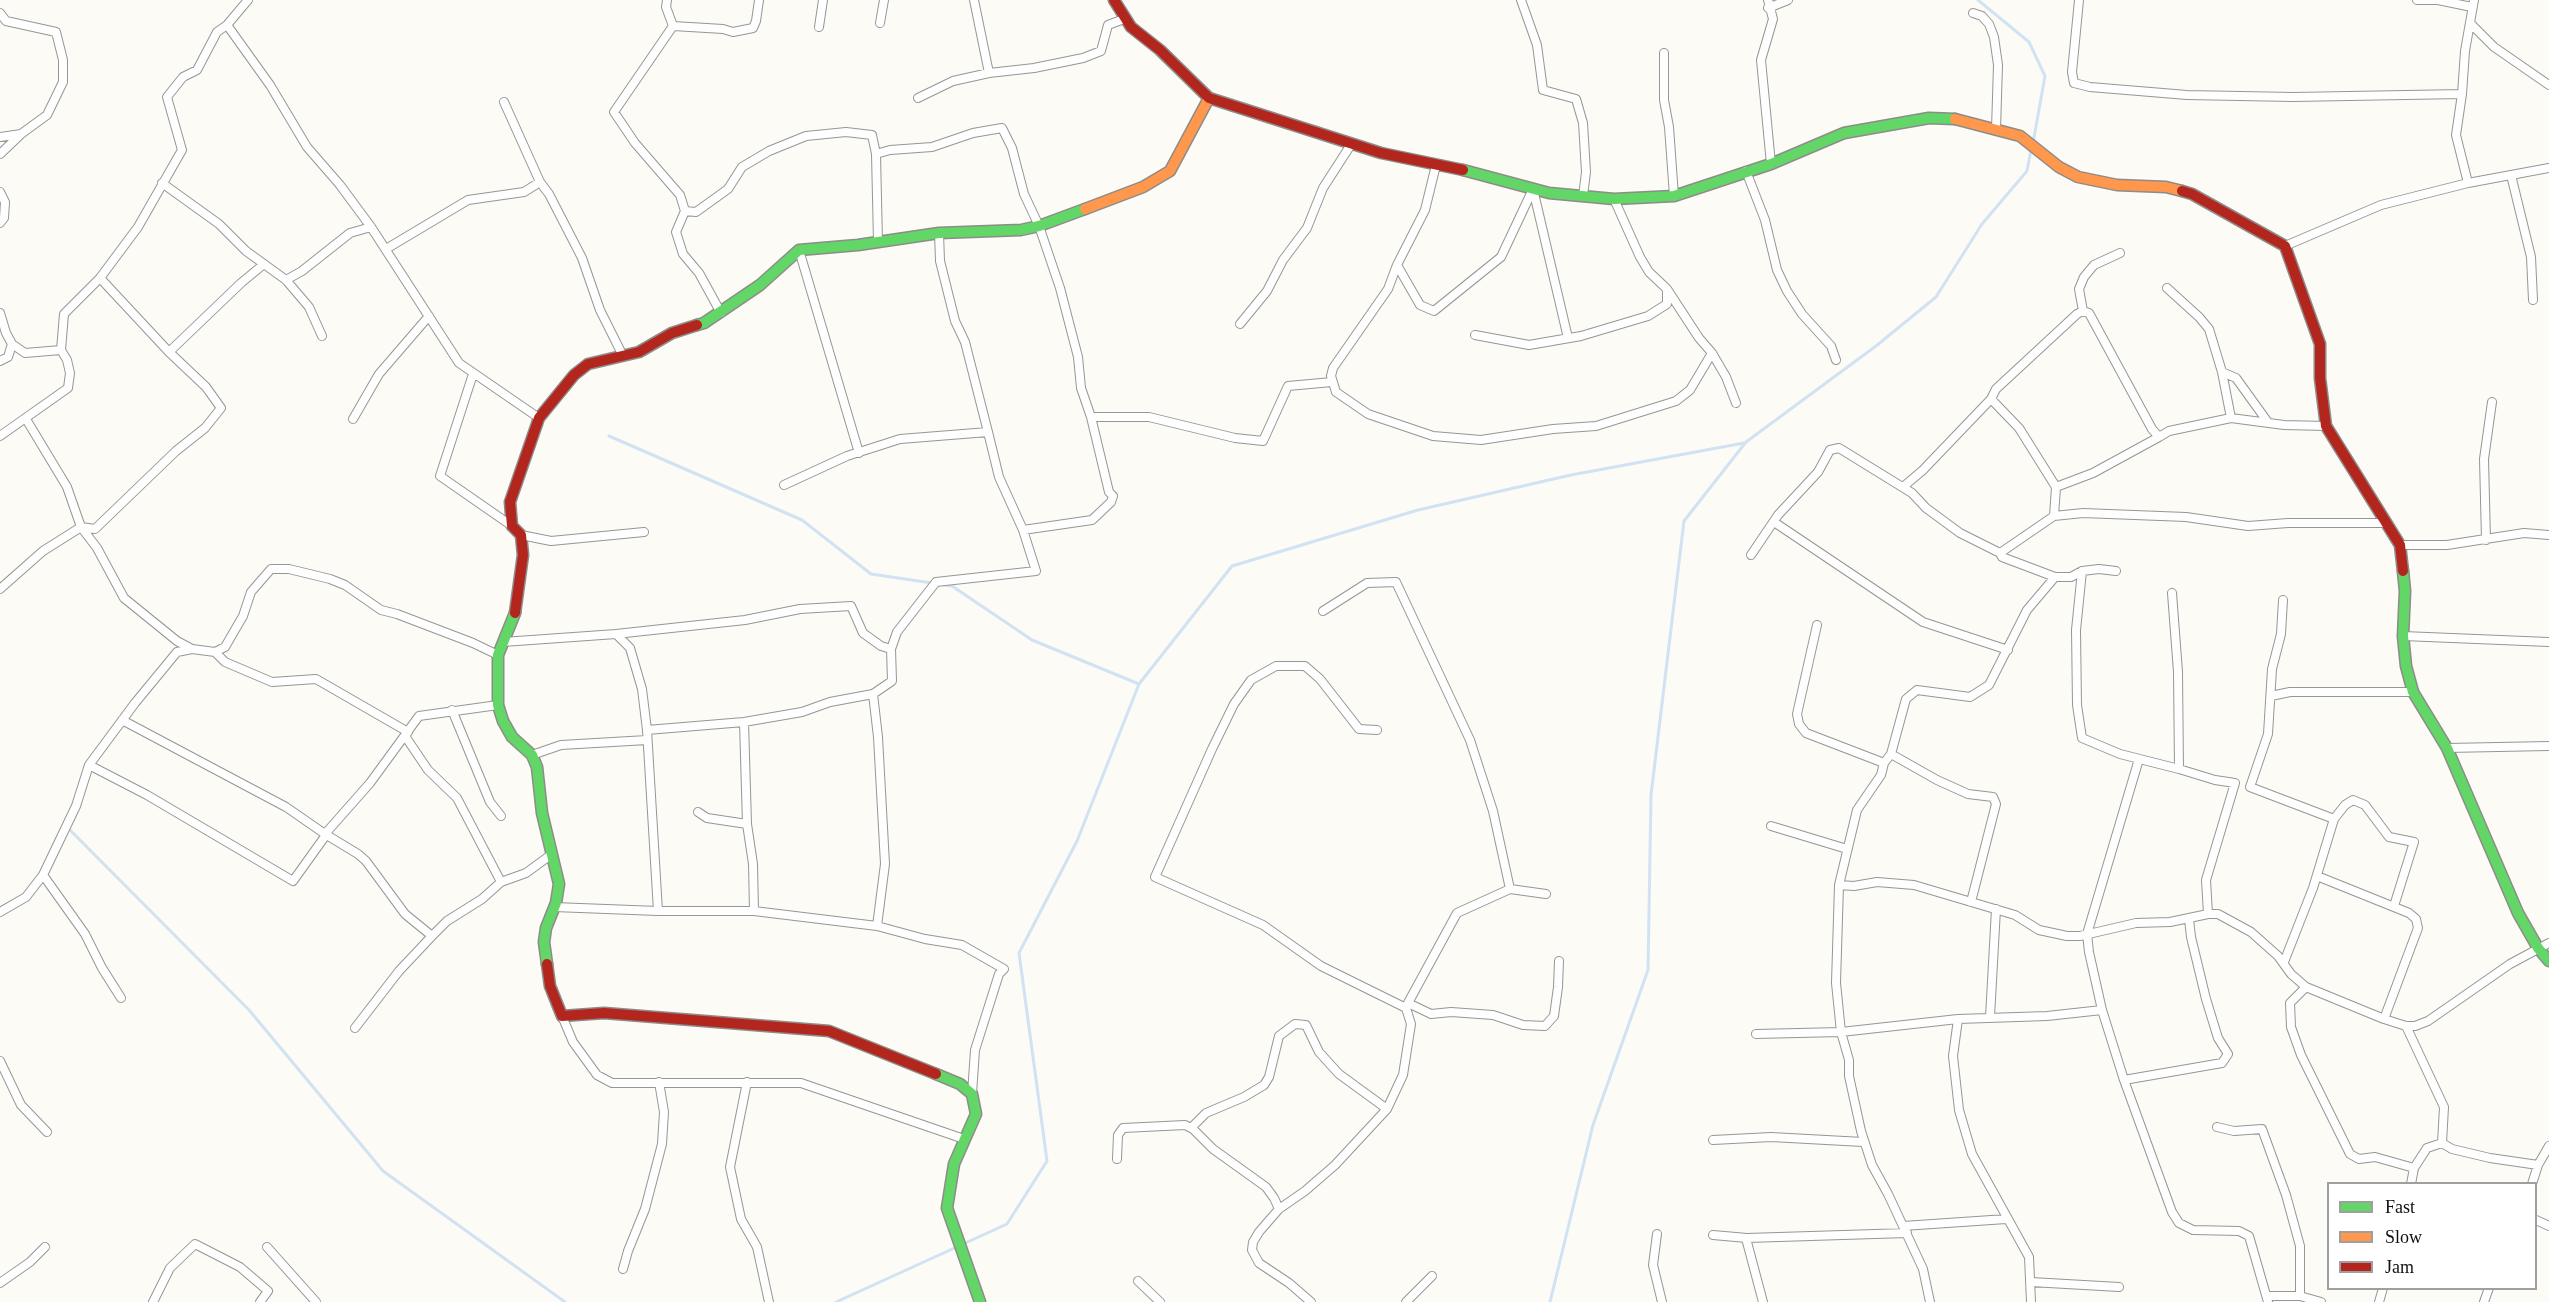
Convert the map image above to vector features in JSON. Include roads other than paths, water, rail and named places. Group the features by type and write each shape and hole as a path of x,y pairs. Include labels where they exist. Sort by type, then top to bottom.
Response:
{"street":[{"path":"0,436 68,388 70,373 68,360 62,350 64,314 100,278 138,226 182,150 167,97 183,77 197,70 217,32 227,25 248,0"},
{"path":"667,0 666,7 673,26"},
{"path":"673,26 723,29 733,32 753,28 759,0"},
{"path":"819,27 823,0"},
{"path":"880,23 884,0"},
{"path":"974,0 988,73"},
{"path":"1114,0 1124,19 1201,88 1209,98 1404,159 1480,174 1549,194 1614,199 1674,196 1771,164 1844,133 1929,118 1950,118 2020,136 2059,167 2078,177 2117,185 2166,187 2192,194 2285,246 2320,344 2320,378 2326,426 2400,545 2405,591 2403,636 2406,666 2413,692 2447,748 2510,898 2544,946 2549,961"},
{"path":"1521,0 1537,45 1543,90 1576,99 1584,132 1586,172 1584,196"},
{"path":"1771,164 1761,60 1773,19 1768,4 1788,0"},
{"path":"2079,0 2075,17 2072,72 2074,83 2090,87 2187,95 2293,97 2462,94"},
{"path":"2416,0 2473,4 2465,51 2456,135 2468,183"},
{"path":"0,13 6,21 56,32 63,60 63,82 47,115 0,154"},
{"path":"1973,13 1982,16 1989,24 1994,37 1998,64 1996,129"},
{"path":"918,98 953,81 988,73 1034,68 1092,55 1101,51 1108,25 1124,19"},
{"path":"2470,23 2494,47 2549,85"},
{"path":"227,25 270,85 307,147 340,185 371,227 459,363 539,418"},
{"path":"673,26 614,112 635,143 680,195 685,211 675,232 683,254 699,273 721,313"},
{"path":"1664,53 1664,100 1669,127 1674,196"},
{"path":"512,526 510,502 539,418 581,368 602,359 647,349 672,333 704,323 773,275 799,250 878,242 939,232 1021,230 1039,226 1143,187 1170,171 1209,98"},
{"path":"504,102 540,182 549,194 582,258 600,310 623,356"},
{"path":"876,154 890,150 932,147 973,133 1002,128 1012,148 1024,194 1039,226 1060,288 1078,357 1081,387 1112,500 1092,520 1023,530"},
{"path":"685,211 696,212 728,189 742,167 769,151 806,136 846,132 872,135 876,154 878,242"},
{"path":"0,136 21,135"},
{"path":"1240,324 1267,291 1283,260 1307,228 1323,188 1352,143"},
{"path":"1436,165 1425,210 1397,265 1388,289 1334,368 1332,382 1336,392 1368,414 1433,436 1481,440 1553,429 1596,426 1676,401 1690,390 1712,353"},
{"path":"2285,246 2381,205 2468,183 2549,168"},
{"path":"1746,171 1765,220 1777,270 1802,314 1831,346 1836,360"},
{"path":"2511,175 2531,257 2533,300"},
{"path":"386,249 468,200 524,192 540,182"},
{"path":"162,183 219,224 246,251 286,279 309,307 322,336"},
{"path":"1397,265 1420,305 1434,311 1501,257 1533,189"},
{"path":"1533,189 1568,338"},
{"path":"0,192 5,202 4,218 0,223"},
{"path":"1614,199 1640,257 1649,272 1667,289 1699,338 1712,353 1726,377 1736,403"},
{"path":"286,279 302,271 350,233 371,227"},
{"path":"647,730 744,722 802,712 830,702 873,694 892,681 891,649 897,632 936,582 1036,571 1023,530 999,477 965,342 955,321 940,261 939,232"},
{"path":"799,250 859,453"},
{"path":"2083,311 2079,289 2084,277 2094,265 2120,253"},
{"path":"169,352 264,264"},
{"path":"0,589 43,551 81,527 95,529 176,451 205,428 221,408 206,387 169,352 100,278"},
{"path":"2168,288 2209,329 2222,372 2230,418"},
{"path":"1475,334 1529,345 1568,338 1648,316 1667,304 1667,289"},
{"path":"1903,488 1991,399 1996,388 2083,311 2089,313 2152,429 2159,437"},
{"path":"0,313 12,344 25,353 62,350"},
{"path":"353,419 379,374 429,316"},
{"path":"0,361 8,357 12,344"},
{"path":"2222,372 2236,378 2267,421"},
{"path":"473,374 440,476 512,526 521,535 551,542 645,532"},
{"path":"1091,417 1149,417 1235,438 1263,441 1288,386 1332,382"},
{"path":"1991,399 2019,428 2056,487 2054,516"},
{"path":"2486,540 2484,459 2492,402"},
{"path":"2056,487 2093,473 2169,431 2230,418 2284,425 2326,426"},
{"path":"26,419 67,487 81,527 97,548 124,598 177,640 192,648 214,651 225,647 243,616 251,592 275,567 330,579 345,585 381,610 473,643 498,656"},
{"path":"784,486 859,453 900,439 988,432"},
{"path":"1750,555 1774,522 1818,472 1830,450 1839,448 1903,488 1960,533 2000,553 2002,557 2055,577 2071,577 2099,569 2116,571"},
{"path":"2000,553 2054,516 2083,513 2186,517 2248,526 2288,523 2387,523"},
{"path":"1774,522 1923,622 2008,650"},
{"path":"2400,545 2447,545 2524,533 2549,535"},
{"path":"521,535 522,569 514,617 498,656 498,705 503,722 512,737 532,755 537,767 542,813 559,884 555,907 546,928 544,942 550,986 573,1042 597,1075 612,1083 801,1083 964,1139"},
{"path":"2082,572 2076,630 2077,705 2082,738 2120,754 2215,780 2250,787 2334,819"},
{"path":"1930,1302 1923,1269 1863,1142 1849,1076 1849,1060 1841,1032 1836,983 1839,885 1857,810 1881,775 1884,763 1891,754 1906,699 1917,690 1970,697 1989,685 2027,610 2055,577"},
{"path":"1323,611 1367,583 1396,582 1470,740 1493,811 1510,890"},
{"path":"2172,593 2178,672 2179,769"},
{"path":"2250,787 2268,734 2272,669 2281,634 2283,600"},
{"path":"503,642 675,629 745,620 800,609 851,606 863,633 881,646 891,649"},
{"path":"1817,625 1797,714 1799,724 1806,733 1884,763"},
{"path":"616,634 630,648 642,690 647,730 658,912"},
{"path":"2403,636 2549,642"},
{"path":"0,912 26,897 43,874 76,806 89,765 177,652 192,648"},
{"path":"214,651 225,662 272,682 316,679 406,734 428,770 457,798 501,882"},
{"path":"1377,730 1359,729 1320,679 1305,666 1276,666 1251,680 1234,704 1216,740 1155,877 1263,925 1321,966 1431,1014 1451,1012 1493,1015 1522,1025 1545,1026 1554,1016 1559,962"},
{"path":"2271,696 2290,692 2413,692"},
{"path":"873,694 878,737 885,864 877,926"},
{"path":"89,765 147,795 293,881 419,716 498,705"},
{"path":"452,710 490,802 501,816"},
{"path":"123,720 286,807 326,835 341,842 366,861 405,914 432,936"},
{"path":"744,722 747,824 753,864 754,911"},
{"path":"532,755 561,745 647,740"},
{"path":"2447,748 2549,746"},
{"path":"1891,754 1937,780 1968,794 1993,797 1996,804 1971,902"},
{"path":"2139,759 2087,934 2102,1010 2124,1080 2168,1204 2179,1223 2193,1230 2239,1231 2249,1236 2255,1249 2259,1278 2268,1299 2300,1296 2321,1302"},
{"path":"2208,914 2206,880 2235,783"},
{"path":"2284,962 2317,876 2334,819 2345,805 2353,800 2365,805 2390,837 2414,842 2394,906"},
{"path":"698,812 707,818 747,824"},
{"path":"1771,826 1847,849"},
{"path":"355,1028 399,971 447,921 482,899 501,882 526,873 552,854"},
{"path":"43,874 85,934 102,968 121,998"},
{"path":"2317,876 2394,906 2416,919 2418,928 2384,1019"},
{"path":"1839,885 1854,886 1876,882 1914,885 2015,915 2039,930 2054,935 2080,936 2136,923 2170,922 2218,914 2238,924 2284,962 2291,974 2306,987 2406,1026 2415,1026 2428,1021 2487,980 2544,946"},
{"path":"1311,1302 1289,1283 1259,1263 1252,1250 1253,1242 1278,1209 1305,1191 1335,1165 1387,1109 1403,1075 1411,1024 1407,1005 1457,913 1510,890 1546,894"},
{"path":"555,907 658,912 754,911 877,926 925,939 962,945 1004,969 995,985 975,1050 972,1094 976,1114 954,1164 947,1208 980,1302"},
{"path":"1990,1017 1996,909"},
{"path":"2124,1080 2222,1063 2228,1054 2218,1038 2209,1009 2191,937 2189,919"},
{"path":"2306,987 2290,1003 2290,1027 2301,1055 2350,1154 2359,1159 2375,1157 2414,1168"},
{"path":"1756,1034 1841,1032 1958,1019 2047,1016 2102,1010"},
{"path":"562,1016 604,1013 829,1031 960,1084 972,1094"},
{"path":"1958,1019 1953,1056 1959,1110 1972,1154 2006,1219 2030,1257 2031,1302"},
{"path":"1191,1128 1206,1113 1244,1097 1264,1085 1269,1077 1279,1036 1295,1024 1306,1025 1318,1052 1339,1074 1387,1109"},
{"path":"2406,1026 2440,1096 2445,1117 2442,1143"},
{"path":"0,1061 21,1105 47,1132"},
{"path":"623,1269 627,1251 645,1209 662,1144 664,1112 659,1082"},
{"path":"747,1082 730,1167 741,1219 757,1247 769,1302"},
{"path":"1118,1159 1118,1135 1123,1128 1185,1125 1213,1149 1266,1187 1278,1209"},
{"path":"2217,1127 2234,1131 2262,1129 2286,1195 2300,1246 2300,1296"},
{"path":"1713,1140 1771,1137 1863,1142"},
{"path":"2411,1182 2414,1168 2427,1148 2442,1143 2452,1149 2490,1158 2538,1165"},
{"path":"2533,1182 2538,1165 2549,1146"},
{"path":"1713,1235 1747,1238 1905,1230 2006,1219"},
{"path":"1657,1234 1653,1265 1662,1302"},
{"path":"1747,1238 1763,1302"},
{"path":"153,1302 170,1268 195,1244 240,1267 268,1291 261,1302"},
{"path":"0,1283 30,1262 45,1247"},
{"path":"267,1247 316,1302"},
{"path":"1406,1302 1432,1276"},
{"path":"1138,1281 1161,1302"},
{"path":"2031,1281 2119,1287"}],"waterway":[{"path":"1978,0 2029,42 2045,76 2033,143"},
{"path":"1550,1302 1593,1125 1648,970 1651,795 1684,521 1746,442 1876,346 1936,297 1982,224 2027,171 2031,150"},
{"path":"609,436 802,520 871,574 932,583"},
{"path":"836,1302 1007,1224 1047,1161 1019,953 1077,841 1139,684 1232,566 1418,510 1571,475 1744,443"},
{"path":"944,585 952,586 1032,640 1139,684"},
{"path":"68,828 249,1010 383,1171 565,1302"}]}
